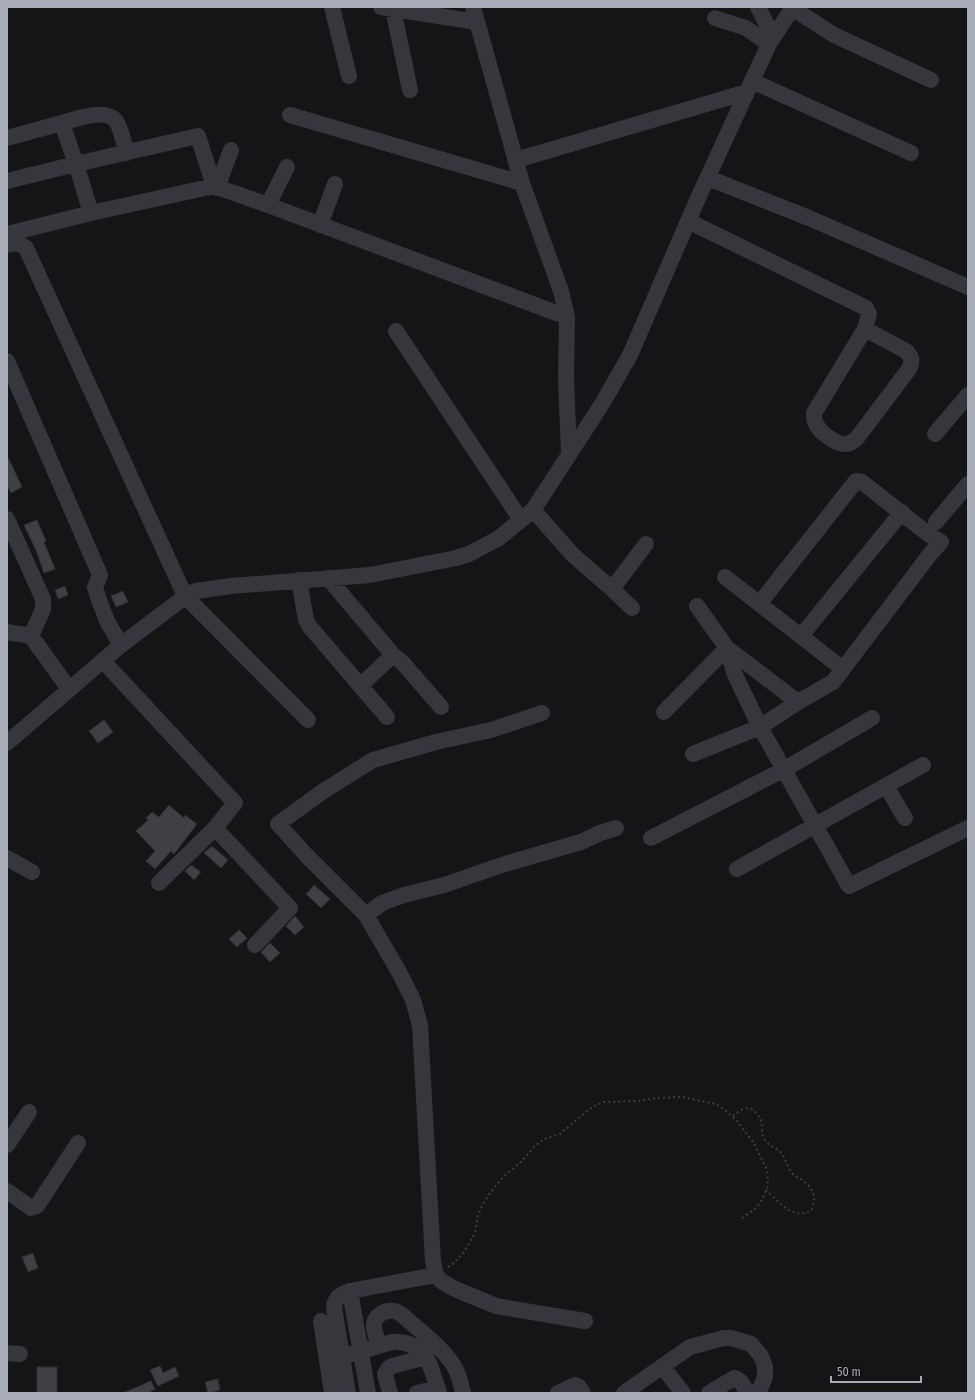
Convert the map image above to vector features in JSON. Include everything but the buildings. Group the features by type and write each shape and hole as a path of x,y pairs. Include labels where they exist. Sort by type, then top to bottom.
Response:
{"street":[{"path":"332,7 349,76"},
{"path":"758,7 771,40"},
{"path":"410,90 387,8 475,14 522,183 561,291 567,318 566,380 569,453"},
{"path":"7,743 121,645 185,596 196,591 231,586 370,574 456,558 485,547 499,538 527,515 555,478 569,453 602,404 630,355 688,221 771,40 792,8 834,35 931,80"},
{"path":"715,18 746,28 771,40"},
{"path":"516,160 750,86 911,153"},
{"path":"290,114 522,183"},
{"path":"7,138 82,117 109,116 116,120 127,153"},
{"path":"62,123 91,213"},
{"path":"7,181 198,136 215,187"},
{"path":"215,187 230,150"},
{"path":"268,205 287,167"},
{"path":"708,178 809,218 968,287"},
{"path":"320,224 335,184"},
{"path":"7,234 91,213 215,187 320,224 567,318"},
{"path":"688,221 861,304 868,311 869,314 865,329 814,413 815,423 821,430 837,443 845,445 851,443 857,438 912,363 911,356 906,351 865,329"},
{"path":"7,245 16,243 26,248 185,596 308,720"},
{"path":"396,331 527,515 574,555 632,608"},
{"path":"7,361 100,575 95,587 98,597 107,621 121,645"},
{"path":"935,434 968,395"},
{"path":"693,754 760,727 798,702 833,682 941,542 928,534 862,482 856,481 759,604"},
{"path":"936,522 968,484"},
{"path":"801,636 902,512"},
{"path":"7,519 43,599 43,609 31,636"},
{"path":"612,589 646,544"},
{"path":"725,577 843,669"},
{"path":"328,578 393,655 402,662 441,707"},
{"path":"299,580 306,620 310,627 387,717"},
{"path":"697,606 727,648 798,702"},
{"path":"7,632 31,636 69,689"},
{"path":"664,712 727,648"},
{"path":"727,648 735,675 760,727 850,886 968,828"},
{"path":"360,686 393,655"},
{"path":"103,661 235,803 215,828 159,883"},
{"path":"542,713 491,730 436,742 373,760 322,792 278,824 307,856 366,914 413,1000 420,1025 433,1261 436,1275 441,1281 455,1289 496,1306 585,1321"},
{"path":"651,838 785,770 872,718"},
{"path":"737,869 923,765"},
{"path":"886,786 905,818"},
{"path":"215,828 294,903 255,946"},
{"path":"366,914 382,903 404,895 444,885 505,864 581,842 600,833 616,828"},
{"path":"7,858 32,872"},
{"path":"7,1145 29,1112"},
{"path":"7,1191 31,1208 37,1206 78,1143"},
{"path":"348,1393 334,1307 336,1299 340,1294 350,1291 436,1275"},
{"path":"350,1291 368,1393"},
{"path":"379,1346 374,1327 375,1321 382,1313 389,1310 395,1311 402,1315 442,1351 454,1366 460,1380 463,1393"},
{"path":"321,1321 332,1393"},
{"path":"624,1393 690,1347 724,1338 731,1338 751,1344 761,1356 765,1366 765,1377 761,1387 756,1393"},
{"path":"341,1357 392,1342 400,1341 408,1343 426,1357 438,1391 417,1393"},
{"path":"390,1393 385,1374 389,1368 426,1357"},
{"path":"662,1366 683,1393"},
{"path":"709,1393 734,1378 740,1382 747,1393"},
{"path":"558,1393 574,1385 578,1386 583,1393"}],"path":[{"path":"436,1275 454,1263 464,1252 475,1233 478,1215 483,1204 505,1175 521,1162 535,1146 544,1139 560,1134 592,1107 604,1102 682,1097 716,1104 732,1116 754,1143 767,1170 768,1186 763,1198 757,1207 740,1220"},
{"path":"732,1116 738,1111 752,1109 763,1122 762,1133 764,1140 769,1145 779,1150 785,1158 791,1172 810,1186 814,1193 815,1204 812,1211 806,1214 797,1214 785,1208 766,1190"}]}
